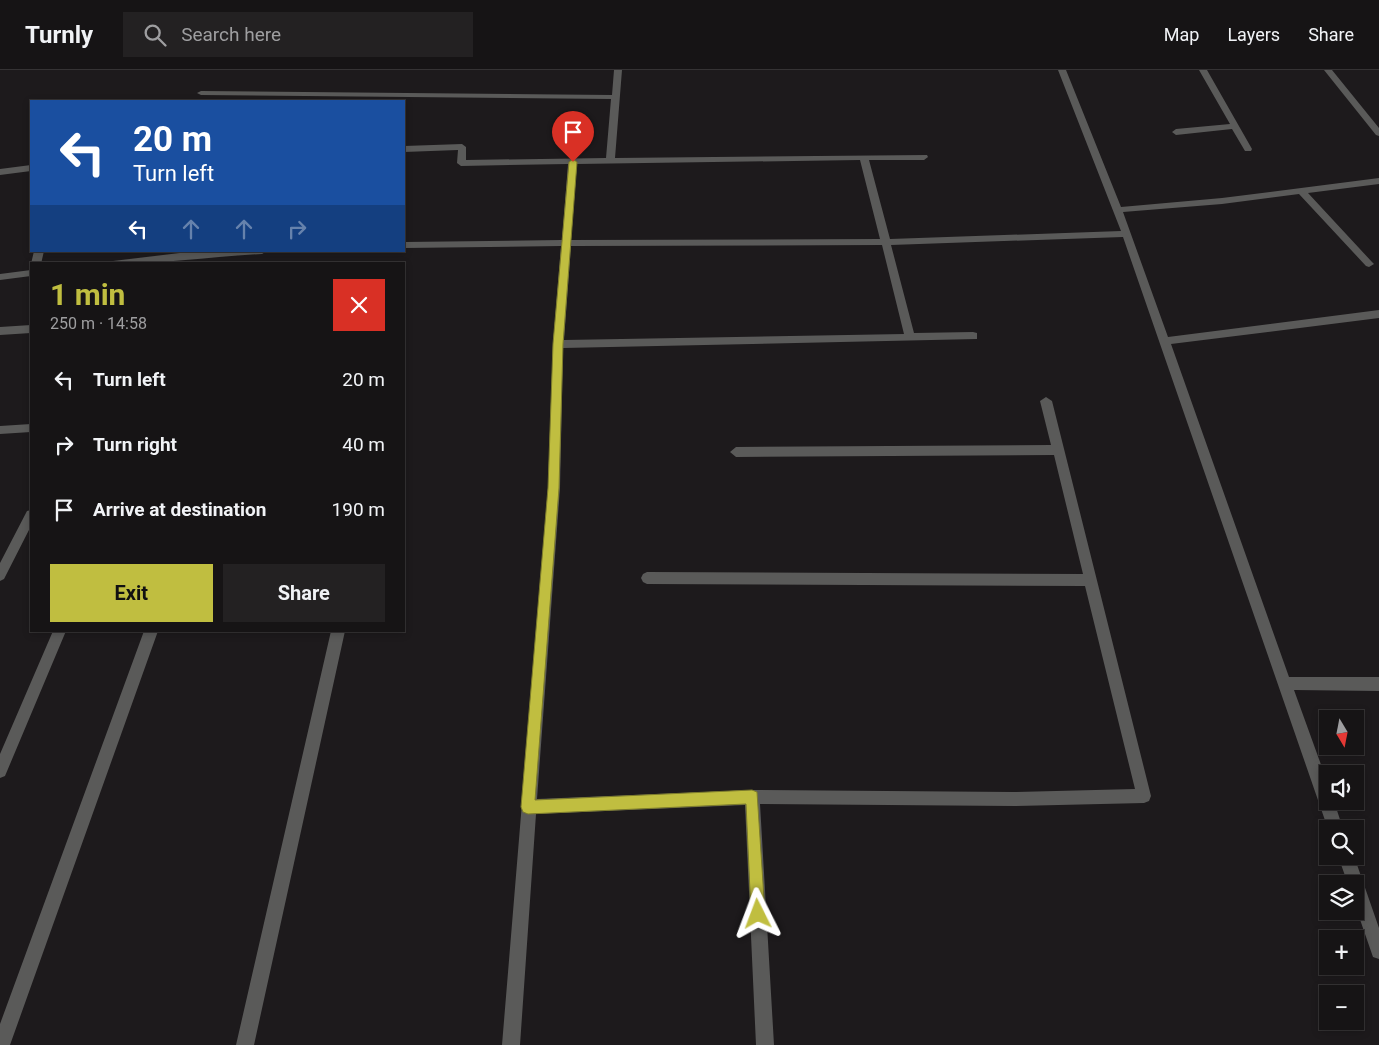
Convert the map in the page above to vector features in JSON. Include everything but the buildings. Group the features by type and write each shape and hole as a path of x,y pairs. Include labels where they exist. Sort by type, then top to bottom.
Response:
{"street":[{"path":"610,161 618,70"},
{"path":"1062,70 1128,234 1333,820"},
{"path":"1203,70 1248,149"},
{"path":"1328,70 1379,133"},
{"path":"201,93 616,96"},
{"path":"1176,132 1235,126"},
{"path":"405,149 462,147 461,163 924,157"},
{"path":"864,158 910,336"},
{"path":"511,1045 554,488 558,344 573,162"},
{"path":"0,172 30,168"},
{"path":"1118,210 1379,182"},
{"path":"1301,191 1369,264"},
{"path":"405,245 566,242 886,242 1128,234"},
{"path":"130,262 188,255 244,252"},
{"path":"0,277 30,273"},
{"path":"1166,341 1379,314"},
{"path":"0,331 30,329"},
{"path":"558,344 973,336"},
{"path":"528,807 752,797 1013,798 1144,796 1046,401"},
{"path":"0,430 30,428"},
{"path":"736,452 1058,450"},
{"path":"0,575 30,517"},
{"path":"646,578 1091,580"},
{"path":"0,771 60,632"},
{"path":"1,1045 151,632"},
{"path":"246,1045 338,632"},
{"path":"1286,683 1379,684"},
{"path":"752,797 764,1045"},
{"path":"1349,865 1379,951"}],"route":[{"path":"573,162 558,344 554,488 528,807 752,797 758,914"}]}
